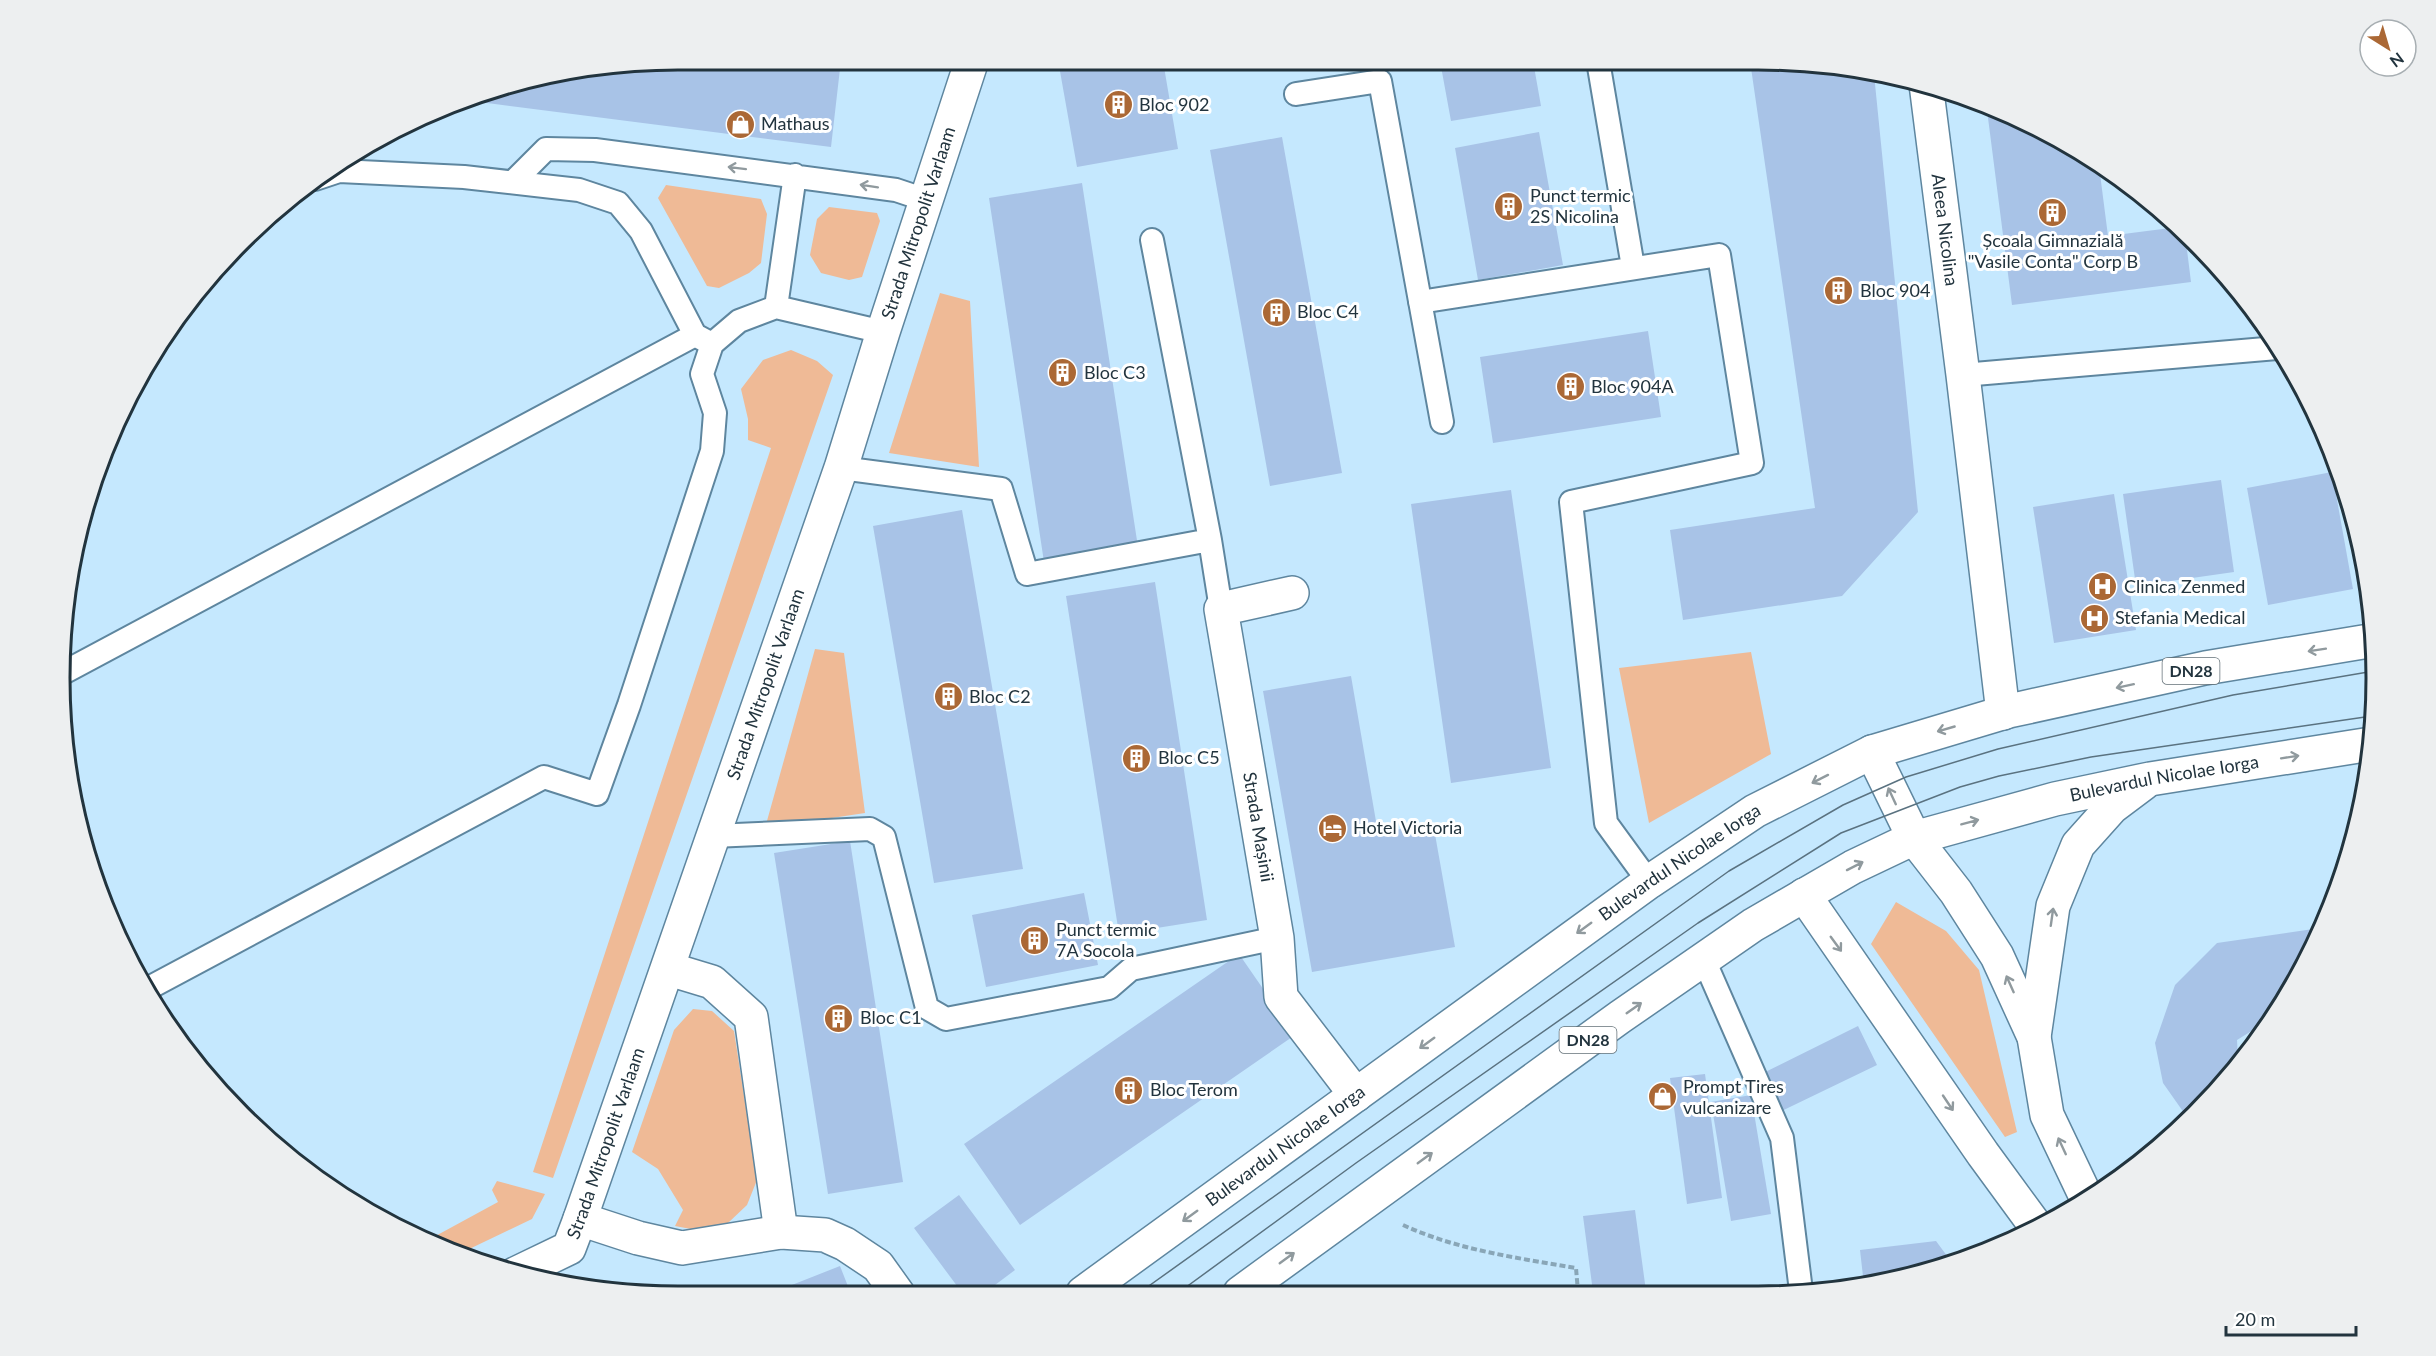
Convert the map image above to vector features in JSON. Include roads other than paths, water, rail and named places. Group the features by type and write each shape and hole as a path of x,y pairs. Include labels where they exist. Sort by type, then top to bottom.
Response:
{"main road":[{"name":"Strada Mitropolit Varlaam","path":"529,1267 569,1248 580,1219 669,969 841,468 969,70"},
{"name":"Aleea Nicolina","path":"1927,95 2003,713"},
{"path":"1221,609 1292,593"},
{"name":"Strada Mașinii","path":"1221,609 1277,938 1281,997 1356,1095"},
{"name":"Bulevardul Nicolae Iorga","path":"1093,1286 1648,882 1755,811 1872,752 2003,713 2205,668 2364,642"},
{"name":"Bulevardul Nicolae Iorga","path":"1250,1286 1620,1017 1753,925 1852,867 1914,838 2037,803 2150,779 2361,746"},
{"path":"1872,752 1898,810 1914,838 1956,892 1997,956 2034,1037 2048,1115 2083,1191"},
{"path":"2034,1037 2053,906 2078,845 2112,807 2150,779"},
{"path":"1804,895 2032,1220"},
{"path":"669,969 712,982 750,1017 781,1232"},
{"path":"580,1219 638,1238 682,1248 781,1232 825,1235 845,1244 878,1266 892,1286"}],"lane":[{"path":"1600,70 1633,267"},
{"path":"1296,94 1380,81 1442,422"},
{"path":"513,181 546,149 595,150 896,190 926,200"},
{"path":"154,985 544,777 597,794 629,705 712,451 715,413 702,374 704,340 641,231 618,203 579,190 513,181 343,171"},
{"path":"776,307 795,175"},
{"path":"1152,240 1210,540 1221,609"},
{"path":"1420,302 1719,255 1752,463 1571,502 1606,823 1648,882"},
{"path":"70,669 739,321 776,307 883,332"},
{"path":"1963,375 2268,349"},
{"path":"841,468 1000,489 1027,574 1210,540"},
{"path":"713,836 870,829 884,837 927,1008 946,1019 1109,988 1131,969 1277,938"},
{"path":"1704,960 1782,1138 1800,1284"}],"tram line":[{"path":"1149,1286 1729,871 1843,805 1906,777 1998,749 2233,695 2366,672"},
{"path":"1188,1286 1356,1163 1698,923 1841,833 1960,787 1999,776 2091,757 2364,717"}],"place":[{"name":"Bloc 902","path":"1118,105"},
{"name":"Mathaus","path":"740,124"},
{"name":"Punct termic 2S Nicolina","path":"1509,206"},
{"name":"Școala Gimnazială \"Vasile Conta\" Corp B","path":"2053,212"},
{"name":"Bloc 904","path":"1839,291"},
{"name":"Bloc C4","path":"1276,312"},
{"name":"Bloc C3","path":"1063,373"},
{"name":"Bloc 904A","path":"1570,387"},
{"name":"Clinica Zenmed","path":"2103,587"},
{"name":"Stefania Medical","path":"2094,618"},
{"name":"Bloc C2","path":"948,697"},
{"name":"Bloc C5","path":"1137,758"},
{"name":"Hotel Victoria","path":"1332,828"},
{"name":"Punct termic 7A Socola","path":"1035,940"},
{"name":"Bloc C1","path":"839,1018"},
{"name":"Bloc Terom","path":"1129,1090"},
{"name":"Prompt Tires vulcanizare","path":"1662,1097"}]}
